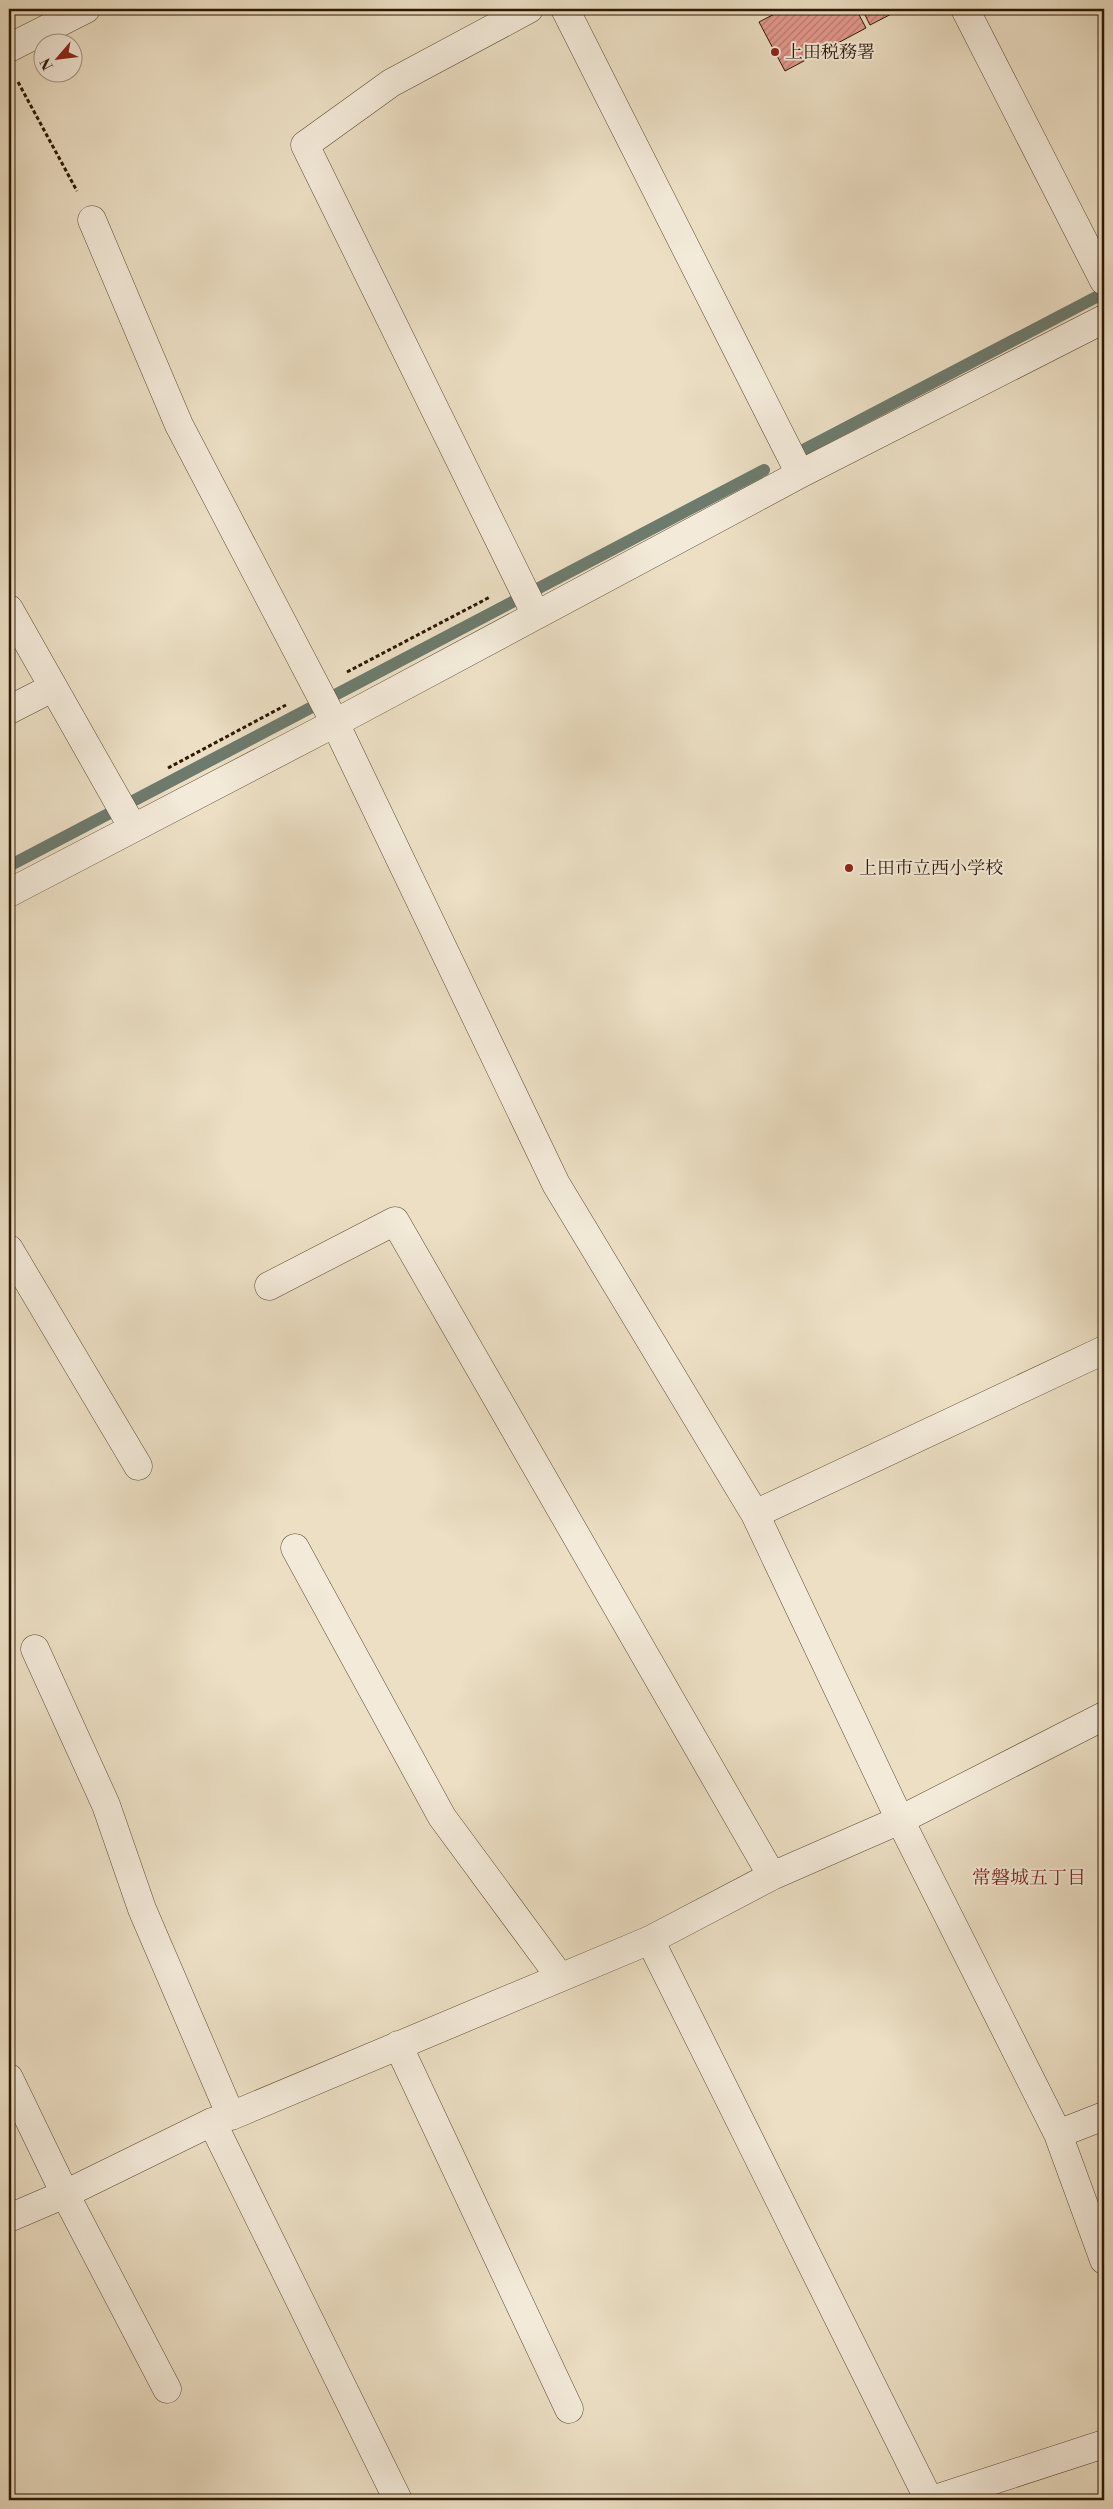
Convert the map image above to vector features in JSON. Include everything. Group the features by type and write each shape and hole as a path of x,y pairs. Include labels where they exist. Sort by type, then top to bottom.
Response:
{"street":[{"path":"10,44 86,9"},
{"path":"529,9 391,84 306,145 536,615"},
{"path":"564,9 800,474"},
{"path":"965,9 1104,280"},
{"path":"92,220 179,424 334,724 556,1184 755,1514 900,1820 1058,2134 1104,2260"},
{"path":"9,893 334,724 800,474 1104,319"},
{"path":"9,609 52,688 133,828"},
{"path":"9,710 52,688"},
{"path":"269,1286 395,1221 772,1876"},
{"path":"9,1249 138,1466"},
{"path":"755,1514 1104,1350"},
{"path":"295,1548 442,1817 560,1977"},
{"path":"35,1649 106,1804 142,1909 222,2119 398,2500"},
{"path":"9,2218 65,2194 222,2119 650,1940 772,1876 900,1820 1104,1716"},
{"path":"650,1940 930,2500 1104,2444"},
{"path":"398,2045 569,2409"},
{"path":"9,2078 65,2194 167,2389"},
{"path":"1058,2134 1104,2116"}],"path":[{"path":"13,75 92,220"}],"building":[{"path":"784,9 856,9 866,28 785,71 759,22"},
{"path":"862,9 901,9 870,25"}],"waterway":[{"path":"805,449 1104,293"},
{"path":"9,866 764,470"}],"place":[{"name":"上田税務署","path":"775,52"},
{"name":"上田市立西小学校","path":"849,868"}],"district":[{"name":"常磐城五丁目","path":"1029,1877"}]}
